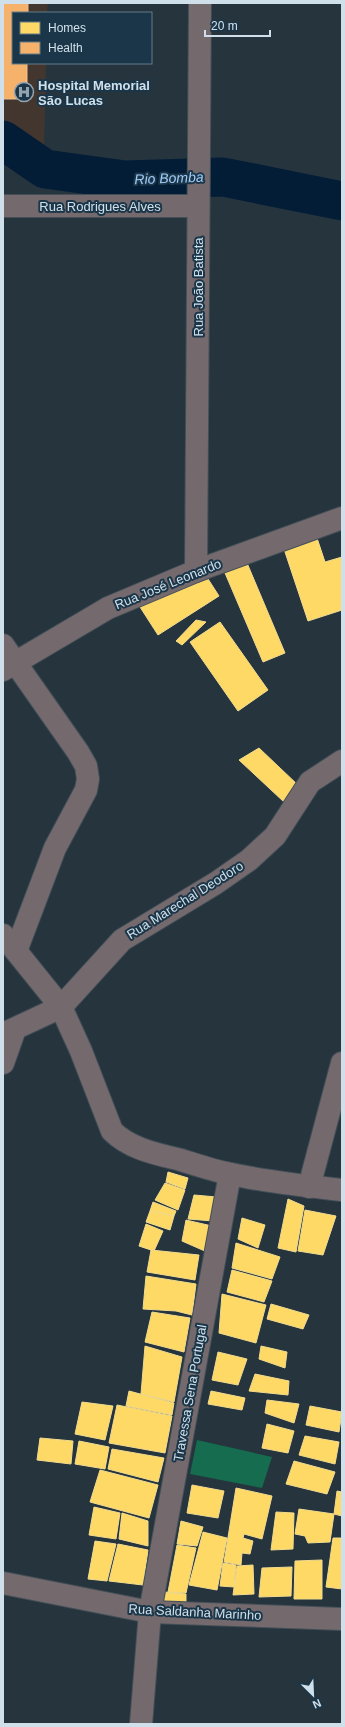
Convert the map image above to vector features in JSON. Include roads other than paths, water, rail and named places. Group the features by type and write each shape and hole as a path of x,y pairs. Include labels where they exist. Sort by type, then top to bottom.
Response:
{"street":[{"name":"Rua João Batista","path":"196,570 200,3"},
{"name":"Rua Rodrigues Alves","path":"3,206 198,206"},
{"name":"Rua José Leonardo","path":"9,666 108,608 196,570 342,518"},
{"path":"3,645 9,666 78,752 86,766 88,779 86,790 55,848 16,951"},
{"name":"Rua Marechal Deodoro","path":"61,1007 122,940 216,883 249,860 275,836 310,782 342,761"},
{"path":"3,935 61,1007 81,1051 112,1131 118,1137 127,1143 150,1152 230,1174 309,1187 342,1190"},
{"path":"3,1063 9,1032 61,1007"},
{"path":"309,1187 342,1063"},
{"name":"Travessa Sena Portugal","path":"140,1724 150,1612 230,1174"},
{"name":"Rua Saldanha Marinho","path":"3,1583 150,1612 342,1619"}],"waterway":[{"name":"Rio Bomba","path":"3,140 45,169 125,180 223,177 342,201"}],"place":[{"name":"Hospital Memorial São Lucas","path":"24,92"}]}
